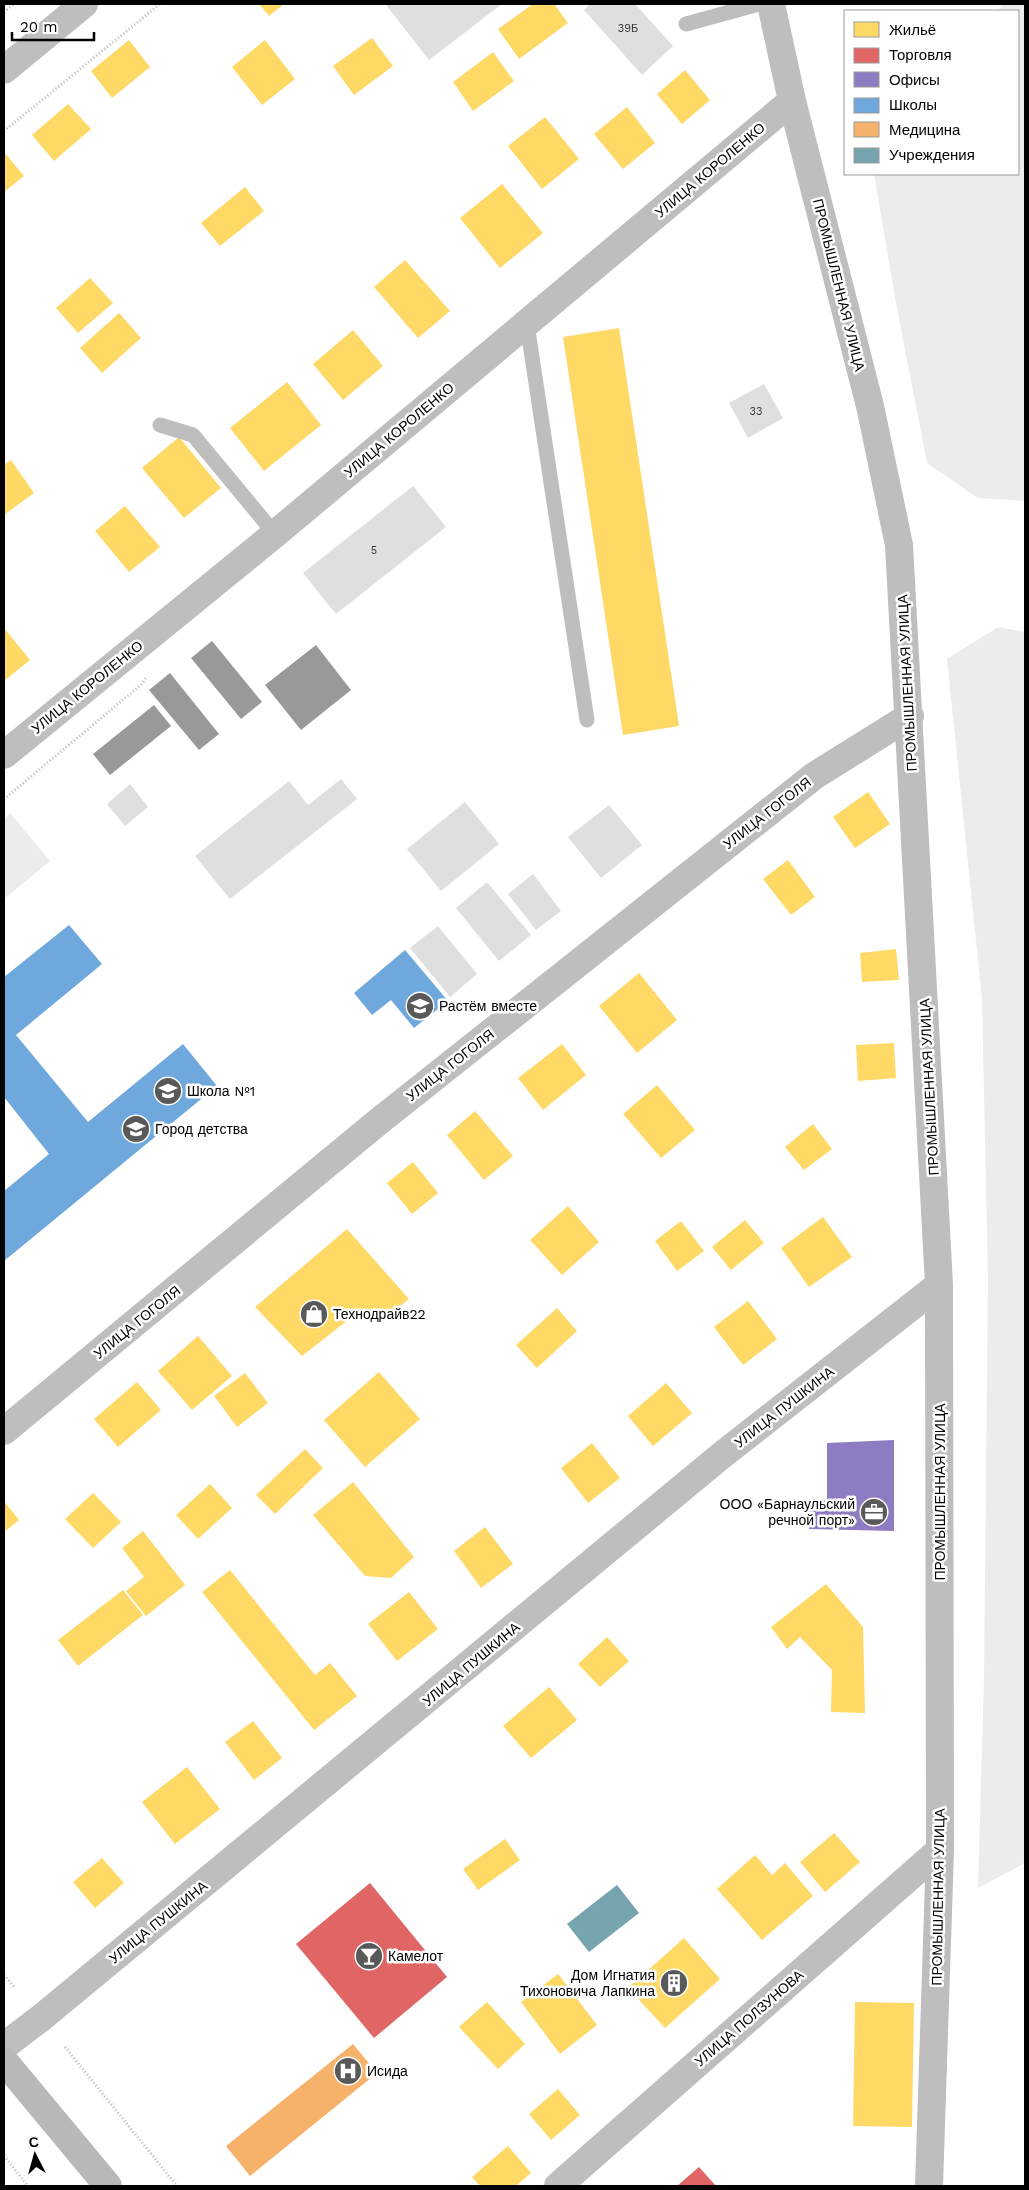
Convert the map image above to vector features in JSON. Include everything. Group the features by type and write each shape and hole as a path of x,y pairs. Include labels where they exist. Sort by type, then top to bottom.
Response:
{"street":[{"path":"4,70 84,4"},
{"name":"ПРОМЫШЛЕННАЯ УЛИЦА","path":"771,4 792,101 870,406 899,545 910,716 940,1285 940,1850 930,2186"},
{"name":"УЛИЦА КОРОЛЕНКО","path":"4,755 275,534 792,101"},
{"name":"УЛИЦА ГОГОЛЯ","path":"4,1431 205,1267 378,1122 814,776 910,716"},
{"name":"УЛИЦА ПУШКИНА","path":"4,2046 41,2018 383,1737 722,1455 940,1285"},
{"name":"УЛИЦА ПОЛЗУНОВА","path":"558,2186 940,1850"},
{"path":"4,2061 108,2186"}],"lane":[{"path":"686,24 759,4"},
{"path":"527,324 586,720"},
{"path":"160,425 193,435 275,534"}],"path":[{"path":"4,12 14,4"},
{"path":"4,131 160,4"},
{"path":"4,1976 14,1988"},
{"path":"65,2047 177,2186"},
{"path":"4,2156 28,2186"}],"shaded area":[{"path":"1002,4 1025,4 1025,501 978,498 927,463 896,303 874,175 1019,175 1019,10 999,10"},
{"path":"998,627 1025,632 1025,1863 978,1888 984,1678 988,1279 982,999 947,659"},
{"path":"10,813 50,861 4,899 4,819"}],"building: Жильё":[{"path":"259,4 284,4 269,16"},
{"path":"533,4 554,4 568,23 519,59 498,29"},
{"path":"372,38 393,66 354,95 333,66"},
{"path":"129,40 150,67 112,98 91,71"},
{"path":"265,40 295,79 262,105 232,67"},
{"path":"493,52 514,81 473,111 453,82"},
{"path":"685,70 710,100 682,124 657,94"},
{"path":"68,104 91,129 54,161 32,135"},
{"path":"627,107 655,143 623,169 594,134"},
{"path":"545,117 579,159 542,189 508,146"},
{"path":"4,152 24,176 4,192"},
{"path":"502,184 543,233 500,268 460,218"},
{"path":"245,187 264,211 220,246 201,223"},
{"path":"405,260 450,311 418,338 374,287"},
{"path":"90,278 113,303 78,333 56,308"},
{"path":"119,313 141,338 102,373 80,348"},
{"path":"619,328 679,726 623,735 563,337"},
{"path":"353,330 383,366 343,400 313,364"},
{"path":"287,382 321,425 264,471 230,428"},
{"path":"179,437 221,488 184,518 142,468"},
{"path":"11,460 34,493 4,515 4,465"},
{"path":"125,506 160,547 129,572 95,531"},
{"path":"4,628 30,660 4,681"},
{"path":"868,792 890,824 855,848 833,817"},
{"path":"788,860 815,897 791,915 763,879"},
{"path":"896,949 899,980 862,982 860,953"},
{"path":"639,973 677,1020 637,1053 599,1006"},
{"path":"894,1043 896,1078 858,1081 856,1045"},
{"path":"562,1044 586,1075 543,1110 518,1078"},
{"path":"657,1085 695,1130 661,1158 623,1114"},
{"path":"475,1111 513,1156 484,1180 447,1135"},
{"path":"813,1124 832,1149 804,1170 785,1147"},
{"path":"413,1162 438,1193 412,1214 387,1183"},
{"path":"568,1206 599,1242 562,1275 530,1240"},
{"path":"823,1217 852,1257 809,1287 781,1248"},
{"path":"745,1220 764,1243 731,1270 712,1247"},
{"path":"681,1221 704,1251 677,1271 655,1241"},
{"path":"347,1229 409,1299 393,1312 362,1309 302,1356 255,1307"},
{"path":"748,1301 777,1339 743,1365 714,1327"},
{"path":"557,1308 577,1331 537,1368 516,1345"},
{"path":"198,1336 232,1376 192,1410 158,1371"},
{"path":"379,1372 420,1419 365,1467 324,1420"},
{"path":"245,1373 268,1403 237,1427 214,1396"},
{"path":"137,1382 161,1410 118,1447 94,1419"},
{"path":"666,1383 692,1413 653,1446 628,1416"},
{"path":"592,1443 620,1478 588,1503 561,1468"},
{"path":"305,1449 323,1468 275,1514 256,1495"},
{"path":"353,1482 414,1557 391,1578 365,1576 313,1515"},
{"path":"210,1484 232,1508 198,1539 176,1515"},
{"path":"93,1493 121,1522 93,1548 65,1519"},
{"path":"4,1501 19,1520 4,1532"},
{"path":"485,1527 513,1564 481,1588 454,1551"},
{"path":"143,1531 185,1585 146,1616 126,1591 144,1577 122,1548"},
{"path":"230,1570 315,1675 330,1663 357,1696 314,1730 202,1592"},
{"path":"826,1584 863,1627 865,1713 831,1712 832,1670 800,1637 787,1649 771,1627"},
{"path":"123,1590 143,1615 78,1666 58,1640"},
{"path":"409,1592 438,1629 397,1661 368,1624"},
{"path":"607,1637 629,1661 600,1687 578,1664"},
{"path":"549,1687 577,1720 531,1758 503,1726"},
{"path":"253,1721 282,1758 254,1780 225,1742"},
{"path":"187,1767 220,1809 175,1844 142,1802"},
{"path":"834,1833 860,1862 825,1892 800,1862"},
{"path":"505,1839 520,1860 478,1890 463,1869"},
{"path":"755,1855 772,1875 785,1863 813,1896 762,1940 717,1889"},
{"path":"102,1858 124,1883 95,1908 73,1882"},
{"name":"Дом Игнатия Тихоновича Лапкина","path":"684,1938 720,1979 665,2028 628,1988"},
{"path":"558,1974 597,2025 560,2054 521,2002"},
{"path":"487,2002 525,2044 498,2069 459,2027"},
{"path":"855,2002 914,2003 912,2127 853,2126"},
{"path":"558,2089 580,2115 551,2140 529,2114"},
{"path":"508,2146 531,2173 516,2186 480,2186 472,2177"}],"building: Торговля":[{"path":"370,1883 447,1977 374,2038 296,1944"},
{"path":"699,2167 716,2186 677,2186"}],"building: Офисы":[{"path":"894,1440 894,1531 809,1529 809,1500 827,1501 827,1443"}],"building: Школы":[{"name":"Школа №1","path":"69,925 102,964 16,1035 88,1122 183,1044 217,1086 4,1261 4,1191 49,1154 4,1097 4,977"},
{"path":"405,950 448,1001 414,1028 391,1000 372,1015 354,993"}],"building: Медицина":[{"path":"353,2044 377,2073 250,2176 226,2146"}],"building: Учреждения":[{"path":"617,1885 639,1913 589,1952 567,1924"}],"building: Промзона":[{"path":"212,641 262,702 241,719 191,658"},
{"path":"316,645 351,690 301,730 265,685"},
{"path":"170,673 219,734 199,750 149,690"},
{"path":"154,705 171,726 110,775 93,754"}],"building: Прочее":[{"path":"387,4 502,4 429,60"},
{"path":"590,4 635,4 673,46 642,75 584,10"},
{"path":"764,384 783,418 748,438 729,403"},
{"path":"413,486 446,527 336,614 303,573"},
{"path":"341,779 357,799 230,899 195,856 289,781 308,805"},
{"path":"130,784 148,807 125,826 107,804"},
{"path":"465,802 499,844 441,891 407,849"},
{"path":"609,805 642,845 601,878 568,837"},
{"path":"533,874 561,911 536,930 508,894"},
{"path":"487,882 531,935 499,961 456,908"},
{"path":"438,926 477,974 450,997 410,948"}],"place":[{"name":"Растём вместе","path":"420,1006"},
{"name":"Школа №1","path":"168,1091"},
{"name":"Город детства","path":"136,1129"},
{"name":"Технодрайв22","path":"314,1314"},
{"name":"ООО «Барнаульский речной порт»","path":"874,1512"},
{"name":"Камелот","path":"369,1956"},
{"name":"Дом Игнатия Тихоновича Лапкина","path":"674,1983"},
{"name":"Исида","path":"348,2071"}]}
